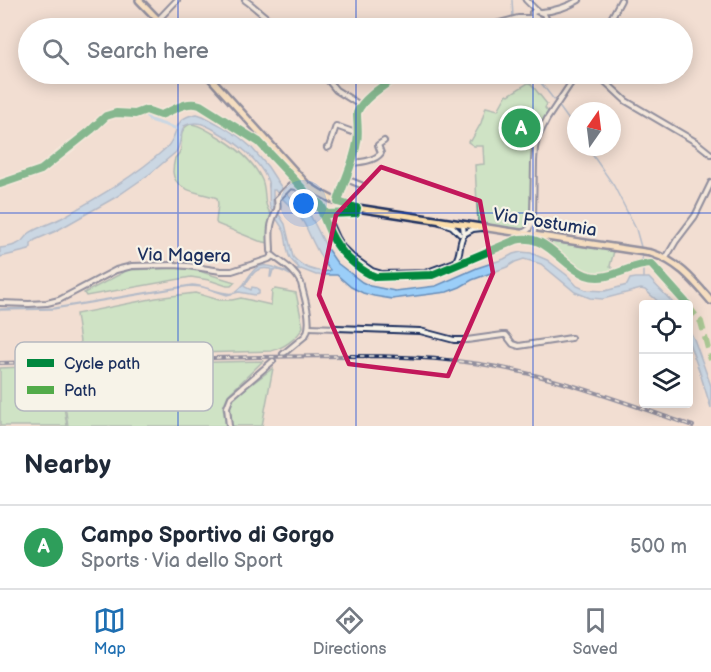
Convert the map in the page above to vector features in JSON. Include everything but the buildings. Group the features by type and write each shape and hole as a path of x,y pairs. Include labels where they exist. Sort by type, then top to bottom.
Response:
{"main road":[{"path":"139,0 156,18"},
{"path":"216,84 307,185 335,201"},
{"name":"Via Postumia","path":"335,201 357,208 646,252 666,258 683,270 711,301"}],"street":[{"path":"160,18 177,0"},
{"path":"245,0 267,18"},
{"path":"526,0 543,18"},
{"path":"518,18 552,12 579,0"},
{"path":"611,18 621,0"},
{"path":"545,18 552,12"},
{"path":"536,13 544,14 544,18"},
{"path":"331,84 336,90 360,105"},
{"path":"335,201 352,162 357,142 357,113 360,105 388,84"},
{"path":"523,234 529,229 533,217 535,148 541,130 571,84"},
{"path":"607,84 634,106 711,153"},
{"path":"327,148 338,125 358,134"},
{"path":"352,162 378,156 381,153 378,145 384,141"},
{"path":"346,179 360,185"},
{"path":"666,258 695,216 711,183"},
{"path":"283,354 304,336 309,327 301,283 295,272 270,256 271,226 278,210 278,196 288,187 297,187 321,205 342,247 352,257 382,274 425,273 455,262 458,259 463,225"},
{"path":"533,217 536,228 544,237"},
{"path":"437,221 452,226 462,236"},
{"path":"531,224 532,235"},
{"path":"462,236 473,230 484,228"},
{"path":"532,235 536,228"},
{"name":"Via Magera","path":"0,303 29,304 59,300 116,270 132,266 188,266 232,271 270,256"},
{"path":"309,327 420,331 454,340 506,335 513,344 519,346 571,338"},
{"path":"229,426 227,407 231,398 273,361"}],"highlighted area":[{"path":"381,167 480,201 493,273 448,376 349,364 319,295 336,215"}],"green space":[{"path":"526,84 531,84 547,104 545,108 549,113 538,132 533,149 530,220 525,228 520,229 478,223 475,165 484,164 483,146 474,146 468,142 471,141 481,123 486,107 498,110 507,94 509,95"},
{"path":"190,124 204,128 234,147 258,172 262,180 267,207 272,215 269,243 217,224 217,198 178,184 173,172 175,158 181,149 182,131"},
{"path":"537,240 614,251 610,266 620,272 602,277 585,274 567,264"},
{"path":"176,268 198,270 235,282 227,286 191,277 86,296 84,293 128,270"},
{"path":"275,289 296,293 303,327 293,339 276,350 213,353 213,342 80,342 76,314 156,298 195,293 219,300 241,298 271,305 272,291"},
{"path":"263,361 228,395 223,407 226,426 68,426 66,411 213,411 213,362"},
{"path":"15,367 15,411 65,411 67,426 0,426 0,368"},
{"path":"273,368 262,426 231,426 229,409 233,398"}],"water":[{"path":"197,114 238,136 268,167 283,190 310,215 337,263 370,286 395,291 436,286 521,252 531,253 547,260 577,286 586,290 605,291 627,285 630,279 649,278 670,300 656,300 641,289 603,299 590,298 575,292 541,264 524,259 447,292 392,299 363,293 351,287 337,275 316,275 301,269 290,275 273,270 271,277 271,269 258,270 244,286 251,290 252,287 257,288 259,294 255,295 239,292 227,295 208,288 229,294 240,288 259,267 273,267 291,274 299,268 290,258 284,231 270,207 268,182 263,172 246,152 232,141 209,127 197,123 184,126 176,152 151,173 116,197 56,231 35,240 29,250 0,257 0,248 20,243 32,231 61,218 117,185 165,149 183,119","holes":["273,190 296,212 329,271 309,268 300,264 293,257 285,224 273,205"]},
{"path":"192,285 201,287 190,286 53,309 0,310 55,308"},
{"path":"693,337 711,386 711,408 693,354"}],"waterway":[{"path":"512,0 513,17"},
{"path":"542,84 555,101"},
{"path":"558,105 567,118"},
{"path":"0,182 41,168 105,114 143,109"},
{"path":"144,113 150,120 178,129"},
{"path":"593,156 614,186 636,229 641,247"},
{"path":"642,257 643,264"},
{"path":"643,267 643,278"}],"tunnel":[{"path":"273,361 283,354"}],"railway":[{"path":"213,358 341,356 452,360 507,369 561,382 693,426"},
{"path":"0,363 15,363"}],"marked path":[{"path":"693,312 701,322 711,360"}],"cycle path":[{"path":"0,184 41,170 106,116 116,113 135,114 146,110 160,115 184,105 194,104 200,105 259,142 304,192 321,205 326,214 356,213 357,208 338,202 356,150 357,113 364,102 386,84"},
{"path":"319,205 329,230 342,252 361,269 376,277 432,275 516,240 527,239 545,245 577,271 594,277 603,277 651,264 683,300"}],"place":[{"name":"Campo Sportivo di Gorgo","path":"521,128"}]}
